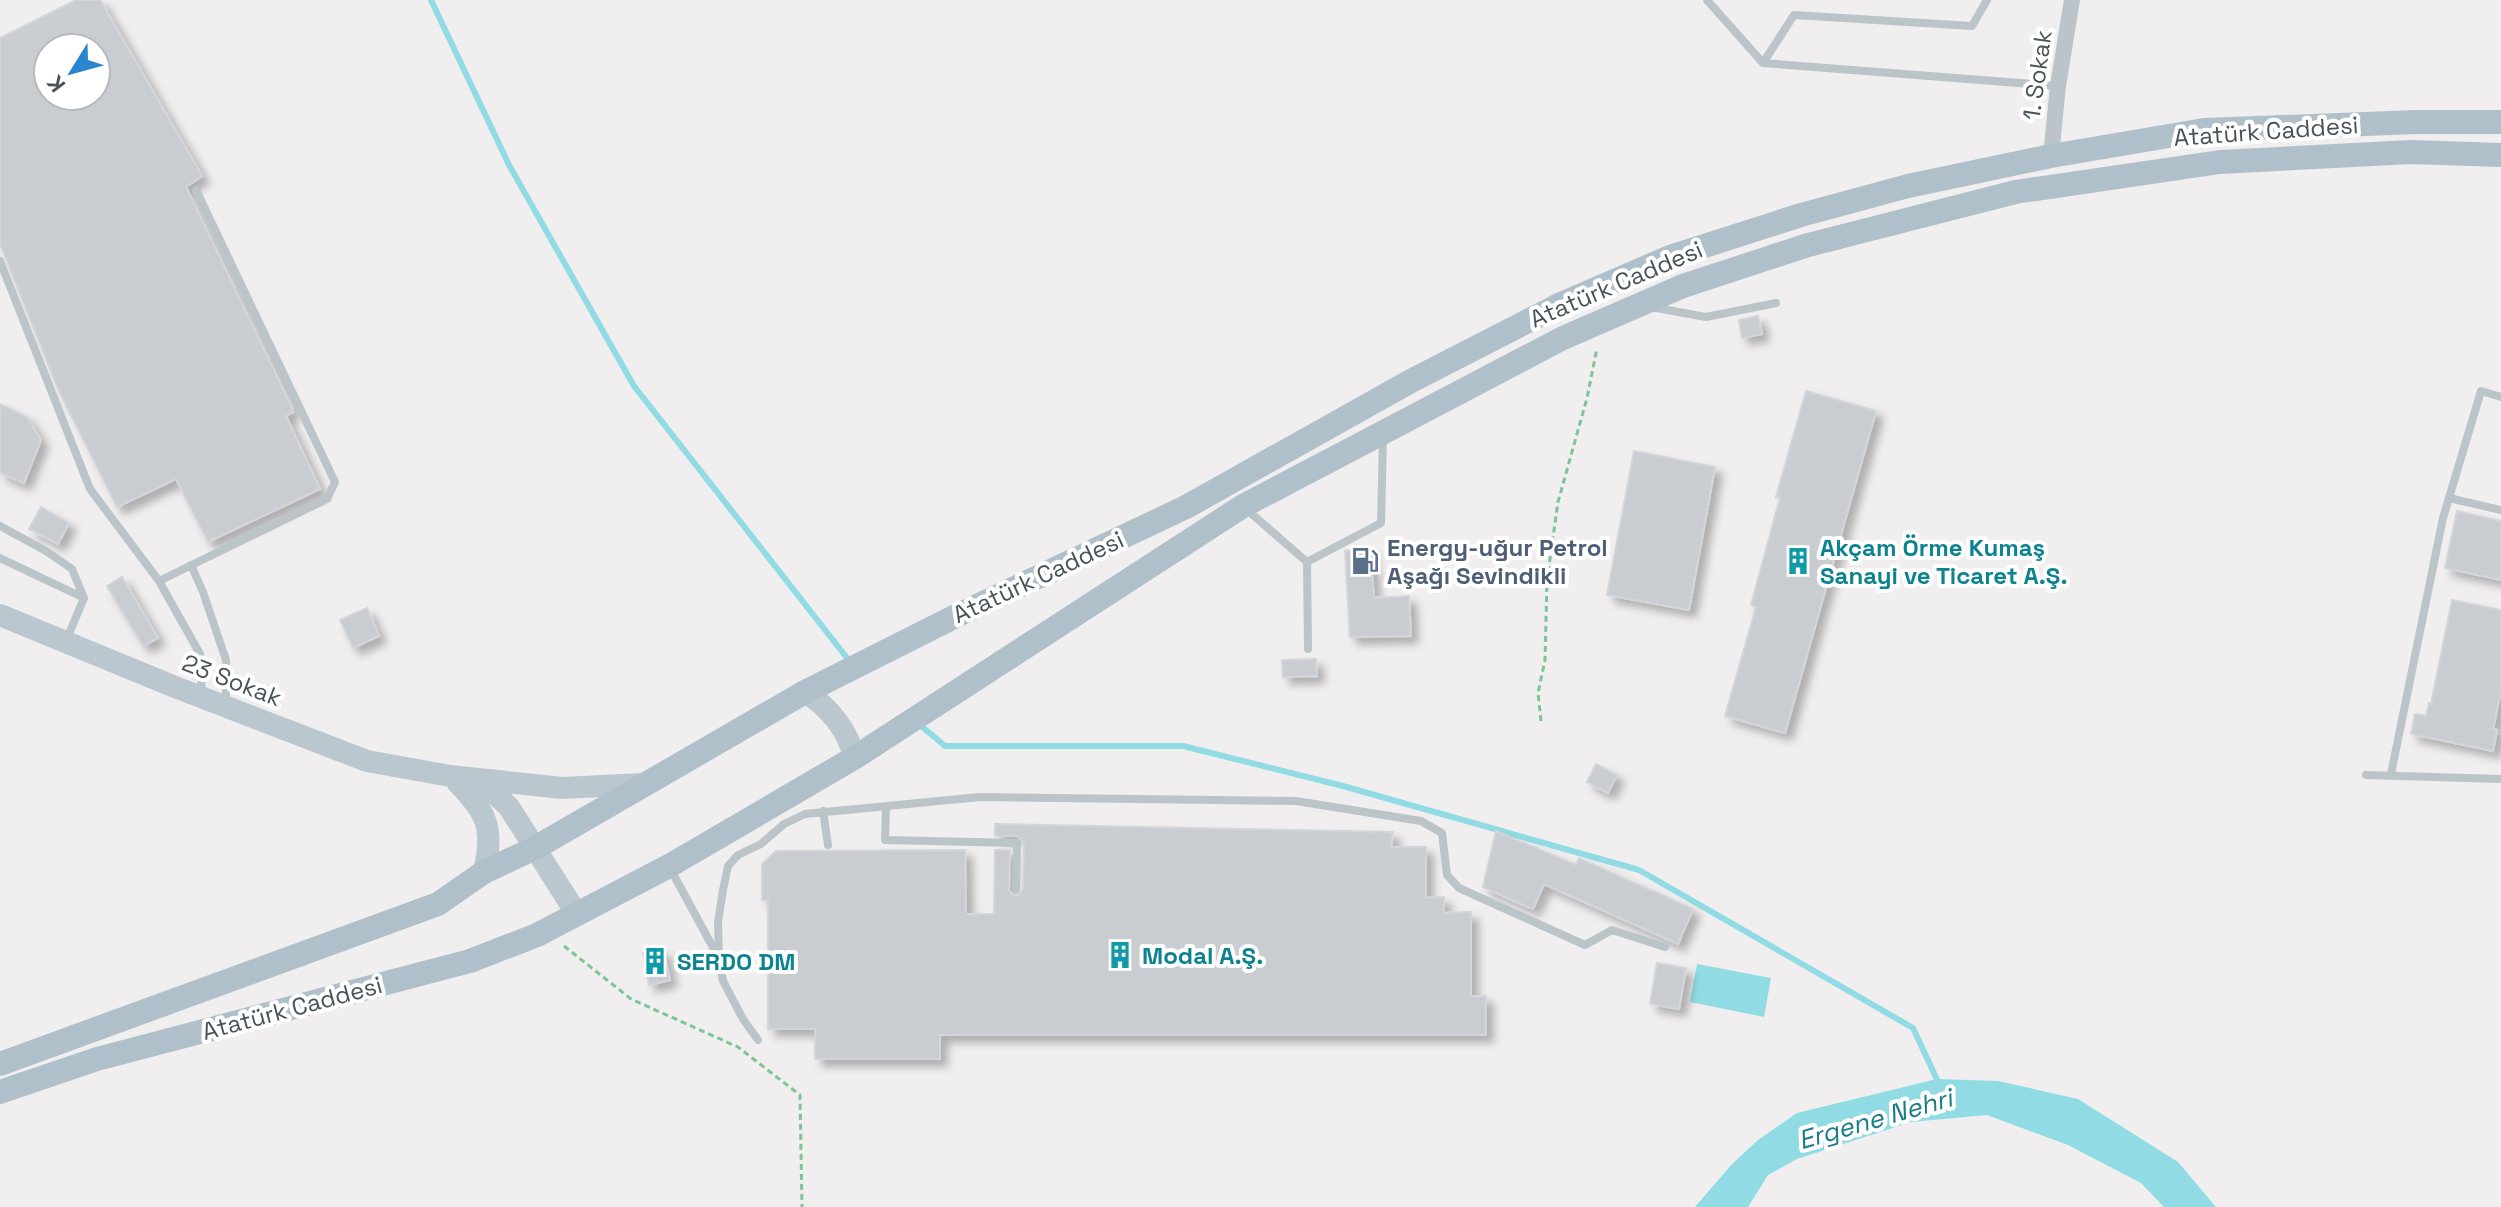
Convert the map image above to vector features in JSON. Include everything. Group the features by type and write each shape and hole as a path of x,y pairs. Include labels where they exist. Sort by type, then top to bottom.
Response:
{"main road":[{"name":"Atatürk Caddesi","path":"0,1064 438,904 484,872 535,848 805,692 962,613 1186,507 1411,381 1574,298 1670,257 1801,215 1908,186 2051,156 2204,130 2501,122"},
{"name":"Atatürk Caddesi","path":"0,1092 97,1059 470,961 545,931 669,866 854,758 1243,506 1563,338 1683,286 1808,245 2015,192 2220,162 2411,152 2501,155"}],"street":[{"name":"1. Sokak","path":"2051,156 2058,86 2072,0"},
{"name":"23 Sokak","path":"0,615 367,761 450,776 562,788 644,784"},
{"path":"805,692 822,702 852,745 854,758"},
{"path":"450,776 476,802 489,831 491,844 484,872"},
{"name":"23 Sokak","path":"450,776 494,793 509,807 535,848"},
{"path":"535,848 571,905 581,913"}],"lane":[{"path":"1707,0 1763,63 2058,86"},
{"path":"1763,63 1794,15 1972,26 1987,0"},
{"path":"159,581 327,499 335,482 196,190"},
{"path":"0,261 90,489 159,581 200,654 202,697"},
{"path":"1639,305 1706,317 1776,303"},
{"path":"2391,774 2449,498 2481,391 2501,397"},
{"path":"1307,562 1381,523 1383,433"},
{"path":"2449,498 2501,510"},
{"path":"1243,506 1307,562 1308,649"},
{"path":"0,526 72,569 84,598 65,642"},
{"path":"0,558 84,598"},
{"path":"191,565 226,660 226,706"},
{"path":"2366,775 2501,779"},
{"path":"758,1040 723,981 718,922 728,866 738,855 761,844 784,824 805,814 823,811 980,797 1296,801 1421,821 1442,833 1447,875 1459,888 1585,945 1612,930 1665,947"},
{"path":"886,807 885,840 1017,843 1016,889"},
{"path":"823,811 828,845"},
{"path":"669,866 719,957"}],"path":[{"path":"1541,721 1538,693 1545,660 1547,580 1558,502 1587,398 1603,321"},
{"path":"545,931 631,999 738,1047 800,1095 802,1207"}],"water":[{"path":"1697,964 1771,978 1764,1017 1690,1002"},
{"name":"Ergene Nehri","path":"1937,1079 1998,1081 2078,1099 2178,1162 2216,1207 2164,1207 2141,1183 2068,1145 1987,1115 1911,1122 1797,1159 1768,1175 1748,1207 1695,1207 1732,1164 1758,1140 1797,1113"}],"building":[{"path":"76,0 100,0 202,176 186,187 292,408 293,412 286,416 320,489 208,542 176,479 117,507 58,389 0,244 0,38"},
{"path":"1758,316 1762,334 1742,338 1739,320"},
{"name":"Akçam Örme Kumaş Sanayi ve Ticaret A.Ş.","path":"1806,391 1876,411 1785,733 1725,716 1756,607 1751,605 1780,498 1776,497"},
{"path":"0,404 27,417 41,440 24,483 0,473"},
{"path":"1634,451 1715,467 1689,610 1607,595"},
{"path":"41,507 69,523 58,544 29,529"},
{"path":"2457,511 2501,521 2501,580 2445,568"},
{"path":"1370,549 1374,598 1409,596 1411,636 1350,637 1345,551"},
{"path":"122,577 158,638 143,646 107,586"},
{"path":"2452,600 2501,610 2501,691 2493,729 2497,730 2493,751 2411,734 2415,714 2426,716 2431,704"},
{"path":"367,608 379,636 353,648 340,620"},
{"path":"1316,659 1317,676 1283,677 1282,660"},
{"path":"1596,764 1617,775 1608,793 1587,782"},
{"name":"Modal A.Ş.","path":"995,824 1393,832 1391,847 1426,847 1426,898 1444,897 1444,913 1471,912 1471,996 1486,996 1486,1035 940,1035 940,1059 815,1059 815,1029 768,1029 768,900 762,900 762,864 776,851 965,850 966,914 994,914 995,850 1010,850 1009,890 1017,896 1023,889 1024,843 1018,836 995,836"},
{"path":"1496,831 1576,865 1579,858 1693,909 1678,944 1544,884 1533,909 1483,887"},
{"name":"SERDO DM","path":"663,949 670,980 649,985 643,953"},
{"path":"1657,963 1686,968 1679,1009 1650,1004"}],"waterway":[{"path":"431,0 509,165 634,386 851,663"},
{"name":"Ergene Nehri","path":"920,725 945,746 1183,746 1343,786 1639,870 1913,1028 1940,1086"}],"place":[{"name":"Energy-uğur Petrol Aşağı Sevindikli","path":"1365,561"},
{"name":"Akçam Örme Kumaş Sanayi ve Ticaret A.Ş.","path":"1798,561"},
{"name":"Modal A.Ş.","path":"1120,955"},
{"name":"SERDO DM","path":"655,961"}]}
